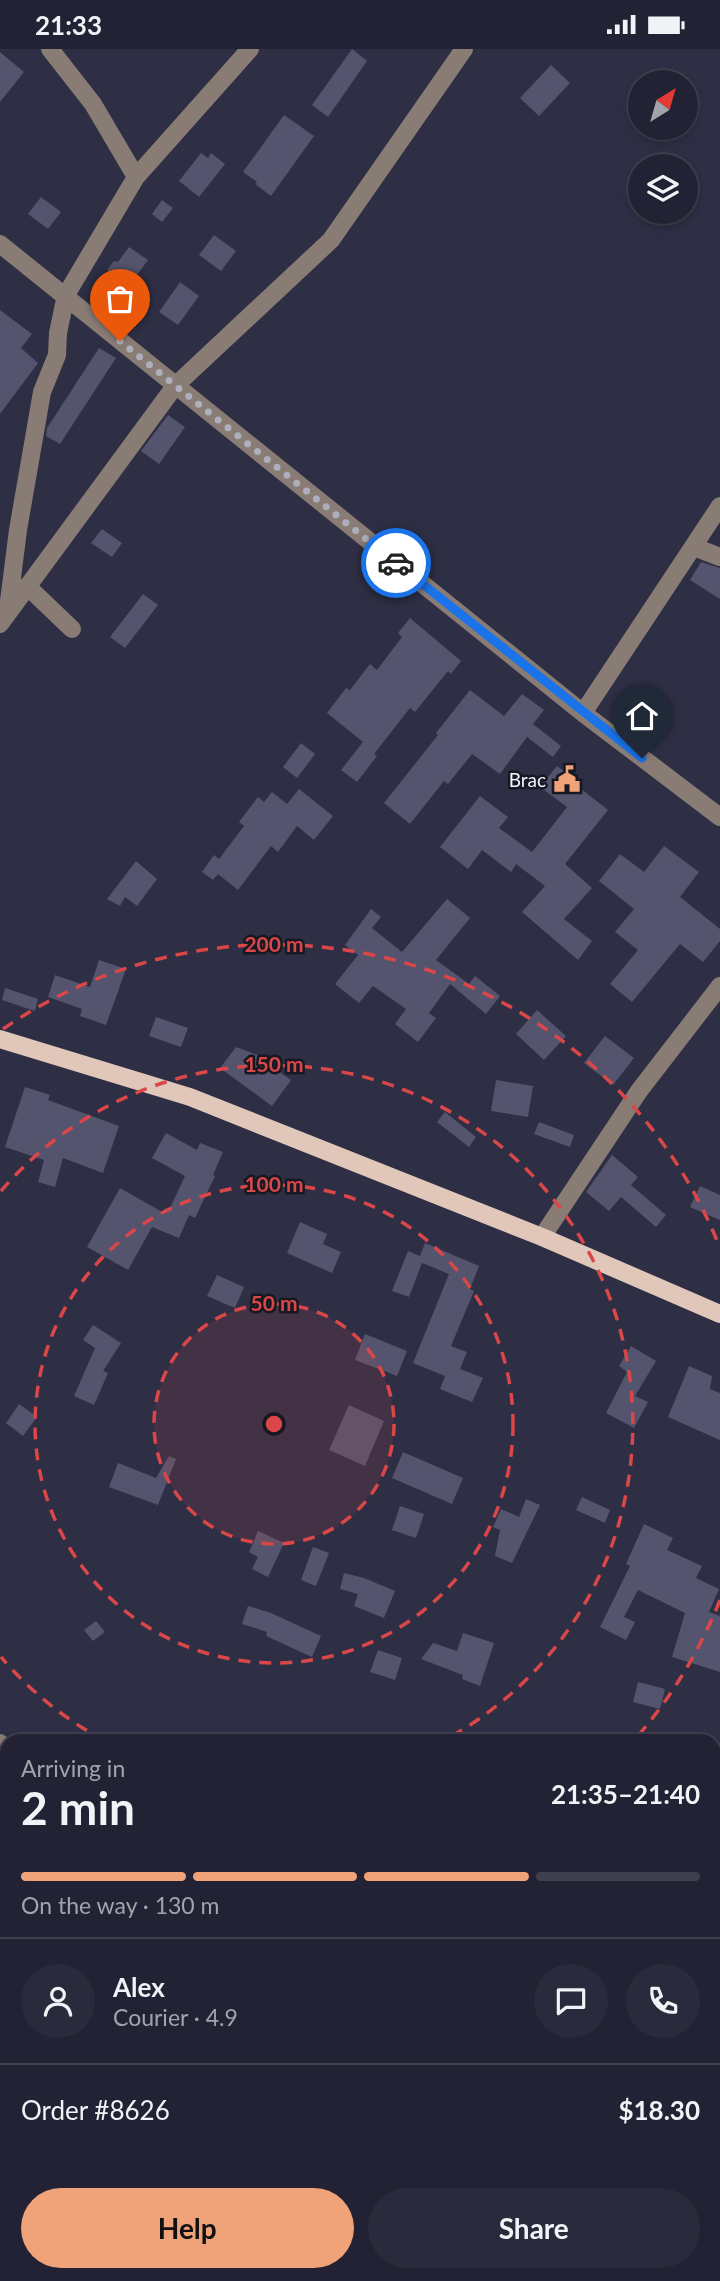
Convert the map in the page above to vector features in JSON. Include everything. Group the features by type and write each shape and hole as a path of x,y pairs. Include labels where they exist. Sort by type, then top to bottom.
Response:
{"main road":[{"path":"0,1039 190,1097 542,1237 720,1314"}],"street":[{"path":"50,49 93,104 136,177"},
{"path":"4,618 42,393 57,355 58,333 66,295 136,177 250,49"},
{"path":"4,618 175,386 331,240 464,49"},
{"path":"0,244 583,713 720,817"},
{"path":"583,713 720,506"},
{"path":"694,547 720,557"},
{"path":"27,586 72,629"},
{"path":"542,1237 639,1091 720,986"}],"building":[{"path":"352,49 367,61 328,117 312,105"},
{"path":"0,52 24,72 0,102"},
{"path":"551,65 570,83 539,116 520,98"},
{"path":"284,115 314,136 271,196 243,172"},
{"path":"201,153 208,158 211,153 225,164 199,197 179,181"},
{"path":"41,197 61,212 48,229 28,214"},
{"path":"162,200 173,208 162,222 152,214"},
{"path":"214,235 236,251 221,271 199,255"},
{"path":"129,247 148,260 127,288 110,276 112,273 107,270 114,261 118,262"},
{"path":"180,282 199,296 178,325 159,312"},
{"path":"0,310 32,334 21,348 38,363 0,414"},
{"path":"99,348 116,358 60,444 46,436 47,428"},
{"path":"168,415 185,427 159,464 141,451"},
{"path":"102,529 122,543 112,557 91,543"},
{"path":"701,562 720,568 720,599 690,580"},
{"path":"143,594 158,605 125,648 110,637"},
{"path":"410,618 461,661 451,674 448,671 415,712 410,708 374,754 377,756 357,782 341,770 363,742 327,713 346,688 350,690 370,664 377,670 402,637 398,633"},
{"path":"470,690 504,716 522,694 544,710 533,724 561,746 553,757 527,737 500,774 472,754 448,784 444,781 410,824 384,803"},
{"path":"301,743 315,754 297,778 283,767"},
{"path":"557,766 608,810 565,864 592,888 564,919 592,941 578,960 522,912 545,886 516,864 511,872 482,850 468,869 440,847 480,796 508,817 499,828 532,852 567,807 540,787"},
{"path":"299,789 333,816 314,840 297,826 278,852 271,846 238,890 218,874 213,880 202,872 214,855 219,859 244,826 239,822 258,797 264,802 272,792 287,804"},
{"path":"664,846 699,872 680,897 720,929 720,941 703,962 680,944 632,1002 610,984 638,950 615,932 634,909 599,881 620,854 644,872"},
{"path":"136,861 157,879 137,906 125,897 120,906 107,899"},
{"path":"447,899 470,918 436,960 469,984 475,976 500,996 486,1014 450,984 429,1013 436,1018 418,1042 395,1024 406,1009 373,986 359,1003 335,984 358,955 345,945 371,909 381,917 372,928 402,952"},
{"path":"99,960 126,969 106,1025 80,1016 82,1009 48,997 55,975 90,987"},
{"path":"5,988 38,999 35,1011 2,1000"},
{"path":"537,1010 566,1036 544,1060 516,1034"},
{"path":"156,1017 188,1028 181,1047 149,1036"},
{"path":"605,1036 634,1058 613,1085 584,1063"},
{"path":"236,1047 265,1058 264,1061 291,1080 272,1106 220,1068"},
{"path":"496,1080 533,1086 528,1117 491,1111"},
{"path":"25,1087 50,1095 48,1100 119,1126 103,1173 63,1158 55,1187 38,1182 44,1160 5,1147"},
{"path":"445,1112 476,1137 469,1147 437,1122"},
{"path":"539,1122 574,1135 570,1147 534,1134"},
{"path":"166,1133 197,1150 200,1143 223,1152 195,1218 189,1215 179,1238 152,1227 128,1270 87,1247 120,1188 164,1213 165,1208 169,1210 185,1176 152,1158"},
{"path":"612,1155 638,1177 631,1185 666,1215 656,1227 621,1197 609,1211 586,1192"},
{"path":"700,1186 720,1195 720,1220 690,1207"},
{"path":"300,1222 327,1234 323,1244 341,1252 332,1273 287,1253"},
{"path":"425,1243 479,1266 470,1289 474,1291 451,1346 467,1352 460,1369 483,1378 472,1402 440,1389 445,1376 413,1363 449,1274 422,1263 409,1297 392,1291 408,1251 420,1256"},
{"path":"217,1275 244,1287 235,1308 207,1296"},
{"path":"93,1325 121,1343 103,1371 108,1373 94,1405 74,1396 95,1348 83,1340"},
{"path":"365,1334 407,1351 397,1376 355,1360"},
{"path":"631,1346 656,1361 635,1396 648,1402 634,1428 606,1413 627,1372 619,1366"},
{"path":"689,1366 712,1376 710,1389 720,1393 720,1440 668,1417"},
{"path":"19,1404 37,1417 23,1436 6,1423"},
{"path":"349,1405 384,1421 365,1466 329,1450"},
{"path":"403,1452 463,1478 452,1504 392,1478"},
{"path":"169,1456 176,1459 158,1505 109,1487 118,1463 156,1478"},
{"path":"582,1497 610,1510 605,1523 576,1510"},
{"path":"526,1499 540,1505 512,1563 495,1556 500,1530 493,1527 501,1509 519,1517"},
{"path":"400,1506 424,1514 416,1538 392,1530"},
{"path":"644,1524 673,1538 667,1550 702,1566 696,1578 719,1589 709,1612 720,1616 720,1672 672,1657 685,1613 638,1590 624,1617 635,1622 626,1640 600,1627 630,1566 626,1564"},
{"path":"258,1531 284,1543 268,1577 252,1569 258,1557 249,1552"},
{"path":"313,1547 329,1553 316,1586 301,1580"},
{"path":"344,1573 395,1591 384,1618 354,1606 358,1594 340,1589"},
{"path":"248,1606 271,1613 321,1636 312,1657 266,1636 267,1632 242,1624"},
{"path":"96,1621 105,1632 93,1641 84,1630"},
{"path":"463,1633 494,1643 480,1686 462,1679 463,1675 421,1659 433,1643 457,1651"},
{"path":"378,1650 402,1658 395,1680 370,1672"},
{"path":"638,1682 665,1689 660,1709 633,1702"}],"way so far":[{"path":"120,341 396,563"}],"place":[{"name":"Brac","path":"567,779"}],"route":[{"path":"396,563 642,758"}]}
